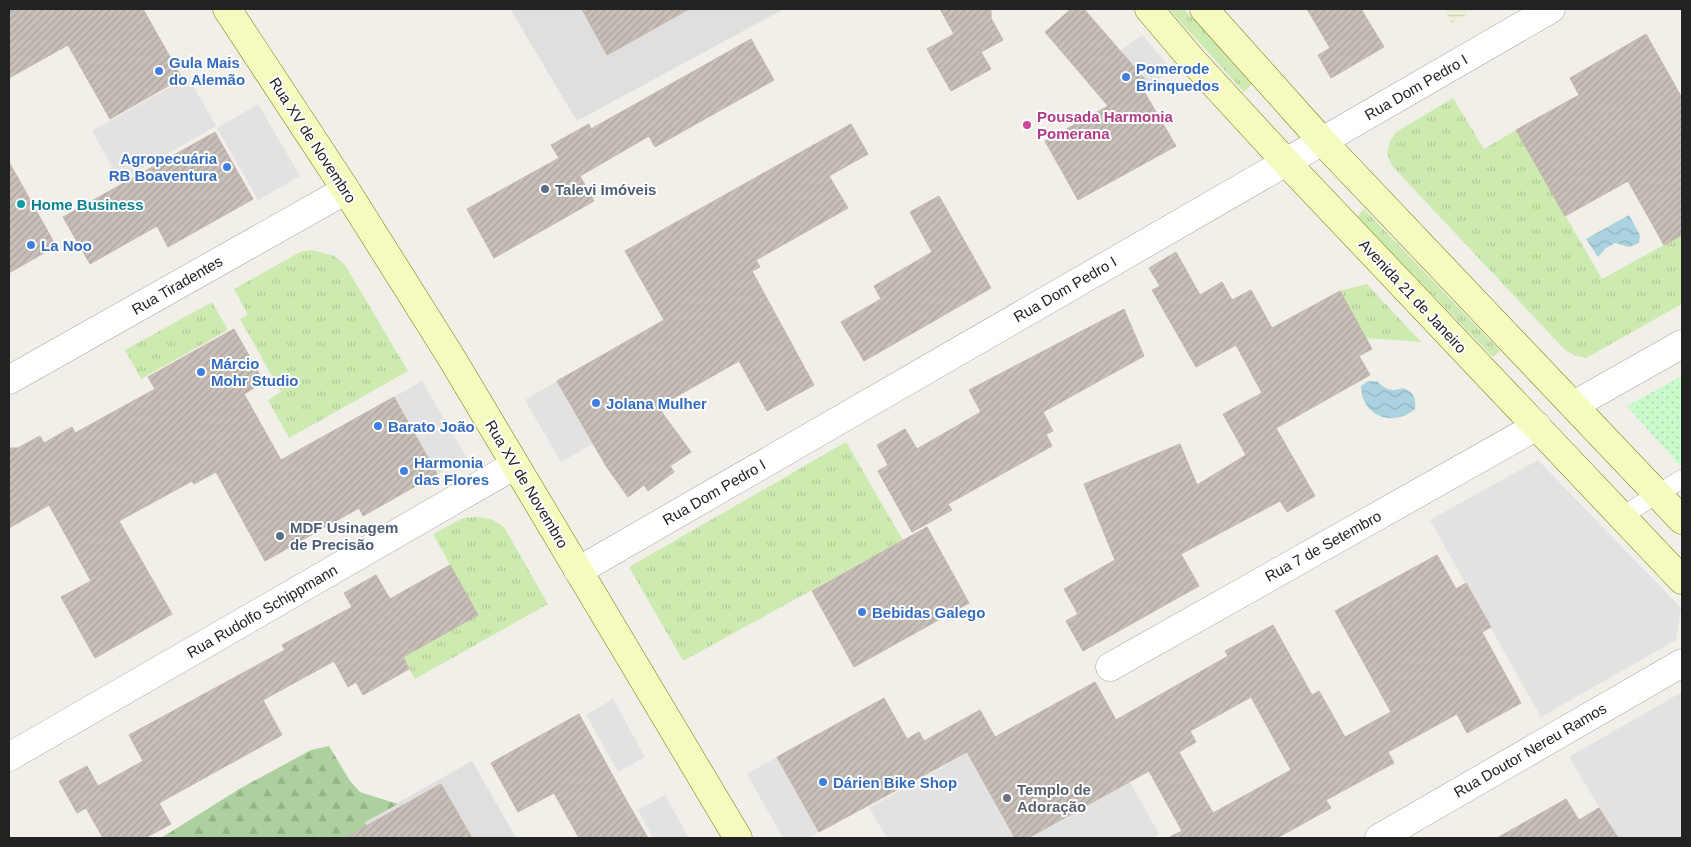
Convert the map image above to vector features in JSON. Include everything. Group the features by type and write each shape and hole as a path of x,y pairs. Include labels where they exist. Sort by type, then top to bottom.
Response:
{"main road":[{"name":"Rua XV de Novembro","path":"227,9 346,190 515,465 738,838"},
{"name":"Avenida 21 de Janeiro","path":"1149,9 1193,61 1286,162 1682,580"},
{"path":"1204,9 1322,141 1682,520"},
{"path":"1536,426 1574,405"}],"street":[{"name":"Rua Dom Pedro I","path":"578,570 1551,9"},
{"name":"Rua Tiradentes","path":"9,380 346,190"},
{"path":"1574,405 1682,344"},
{"name":"Rua 7 de Setembro","path":"1110,667 1536,426"},
{"name":"Rua Rudolfo Schippmann","path":"9,757 515,465"},
{"name":"Rua Doutor Nereu Ramos","path":"1379,838 1682,662"}],"lane":[{"path":"1622,516 1682,479"}],"shaded area":[{"path":"510,9 784,9 577,121"},
{"path":"1142,35 1173,71 1149,84 1120,51"},
{"path":"188,77 216,126 120,181 92,131"},
{"path":"258,104 300,176 258,200 217,128"},
{"path":"422,381 467,458 437,474 394,397"},
{"path":"557,381 593,444 561,462 525,400"},
{"path":"1538,460 1681,608 1676,640 1541,717 1430,520"},
{"path":"1682,692 1682,838 1618,838 1569,757"},
{"path":"613,699 645,757 618,772 586,715"},
{"path":"967,753 1015,838 887,838 869,808"},
{"path":"777,757 819,832 808,838 783,838 747,774"},
{"path":"472,761 516,838 373,838 364,822"},
{"path":"1130,782 1159,834 1153,838 1028,838"},
{"path":"665,795 689,838 653,838 638,810"}],"green space":[{"path":"1169,9 1184,9 1252,84 1244,92"},
{"path":"1444,9 1476,9 1452,23"},
{"path":"1453,98 1484,149 1516,130 1602,279 1682,235 1682,304 1586,358 1576,356 1565,350 1393,167 1387,154 1390,141 1396,132"},
{"path":"1364,209 1500,351 1493,357 1357,217"},
{"path":"312,250 334,256 345,265 408,371 289,438 268,400 281,392 240,319 248,315 234,289 300,252"},
{"path":"1367,284 1421,342 1366,338 1340,291"},
{"path":"212,302 228,330 141,379 125,350"},
{"path":"1682,376 1682,468 1627,406"},
{"path":"846,442 903,540 683,661 629,567"},
{"path":"478,517 491,519 504,527 548,604 415,679 403,657 478,615 433,534 463,518"},
{"path":"329,746 350,781 360,792 398,804 365,822 373,838 161,838 241,788 311,750"}],"water":[{"path":"1629,215 1640,235 1639,243 1629,247 1615,243 1606,248 1598,257 1586,239"},
{"path":"1368,381 1377,381 1389,389 1403,388 1410,391 1414,396 1415,409 1397,418 1380,416 1366,405 1362,396 1361,386"}],"building":[{"path":"9,9 143,9 182,78 110,119 68,45 9,78"},
{"path":"582,9 689,9 607,55"},
{"path":"940,9 991,9 991,18 1003,40 981,52 991,69 951,91 927,49 954,34"},
{"path":"1071,9 1084,9 1149,84 1142,88 1176,146 1078,200 1045,141 1108,106 1045,32"},
{"path":"1307,9 1361,9 1384,47 1331,78 1318,55 1330,48"},
{"path":"1646,34 1682,98 1682,235 1664,245 1628,181 1565,216 1516,130 1579,95 1570,78"},
{"path":"751,39 774,80 655,147 649,136 580,176 594,201 494,258 467,209 559,158 551,145 589,124 591,129"},
{"path":"851,124 868,154 829,176 848,208 756,260 760,267 752,271 814,385 767,411 739,361 658,407 691,452 670,466 674,472 648,491 644,485 628,497 606,466 557,381 664,320 625,251"},
{"path":"215,132 253,199 168,247 157,226 90,264 63,217"},
{"name":"Home Business","path":"9,162 56,246 9,273"},
{"path":"939,196 991,288 864,361 841,322 881,299 874,286 932,252 910,212"},
{"path":"1176,252 1200,295 1222,282 1232,300 1251,290 1272,328 1340,291 1372,349 1359,356 1370,375 1276,428 1315,496 1287,512 1280,501 1181,554 1199,586 1083,651 1066,621 1078,614 1064,589 1115,560 1084,484 1180,444 1197,485 1246,455 1223,414 1262,393 1236,345 1196,367 1152,290 1160,286 1149,268"},
{"path":"1124,309 1144,356 1043,412 1053,431 1046,434 1052,446 948,504 952,510 912,532 878,471 888,465 877,445 905,429 917,449 981,412 969,390"},
{"path":"234,329 264,382 244,394 281,460 394,397 437,474 363,516 359,508 265,561 216,472 194,484 192,481 119,521 172,614 95,658 61,597 91,581 49,505 9,528 9,448 18,448 40,436 44,443 72,427 75,433 155,389 148,377"},
{"path":"927,527 969,603 854,667 812,591"},
{"path":"1437,555 1456,589 1466,583 1491,627 1482,632 1521,703 1467,733 1457,714 1388,752 1394,763 1326,800 1331,808 1277,838 1168,838 1182,831 1149,771 1028,838 1015,838 967,752 819,832 777,757 884,698 907,739 919,732 924,741 980,710 995,737 1095,682 1116,720 1228,656 1225,651 1273,625 1312,695 1319,691 1345,737 1391,712 1335,611","holes":["1251,697 1291,770 1213,813 1179,752 1196,742 1190,731"]},
{"path":"450,565 478,615 403,657 409,669 363,695 356,682 348,687 334,661 263,700 282,735 159,803 171,824 145,838 103,838 86,808 77,813 59,781 87,766 98,786 143,761 129,735 285,650 282,645 352,607 344,593 376,575 390,599"},
{"path":"579,714 648,838 579,838 554,793 518,812 491,763"},
{"path":"441,784 472,838 345,838"},
{"path":"1566,799 1579,820 1599,808 1618,838 1497,838"}],"place":[{"name":"Gula Mais do Alemão","path":"159,71"},
{"name":"Pomerode Brinquedos","path":"1126,77"},
{"name":"Pousada Harmonia Pomerana","path":"1027,125"},
{"name":"Agropecuária RB Boaventura","path":"227,167"},
{"name":"Talevi Imóveis","path":"545,189"},
{"name":"Home Business","path":"21,204"},
{"name":"La Noo","path":"31,245"},
{"name":"Márcio Mohr Studio","path":"201,372"},
{"name":"Jolana Mulher","path":"596,403"},
{"name":"Barato João","path":"378,426"},
{"name":"Harmonia das Flores","path":"404,471"},
{"name":"MDF Usinagem de Precisão","path":"280,536"},
{"name":"Bebidas Galego","path":"862,612"},
{"name":"Dárien Bike Shop","path":"823,782"},
{"name":"Templo de Adoração","path":"1007,798"}]}
